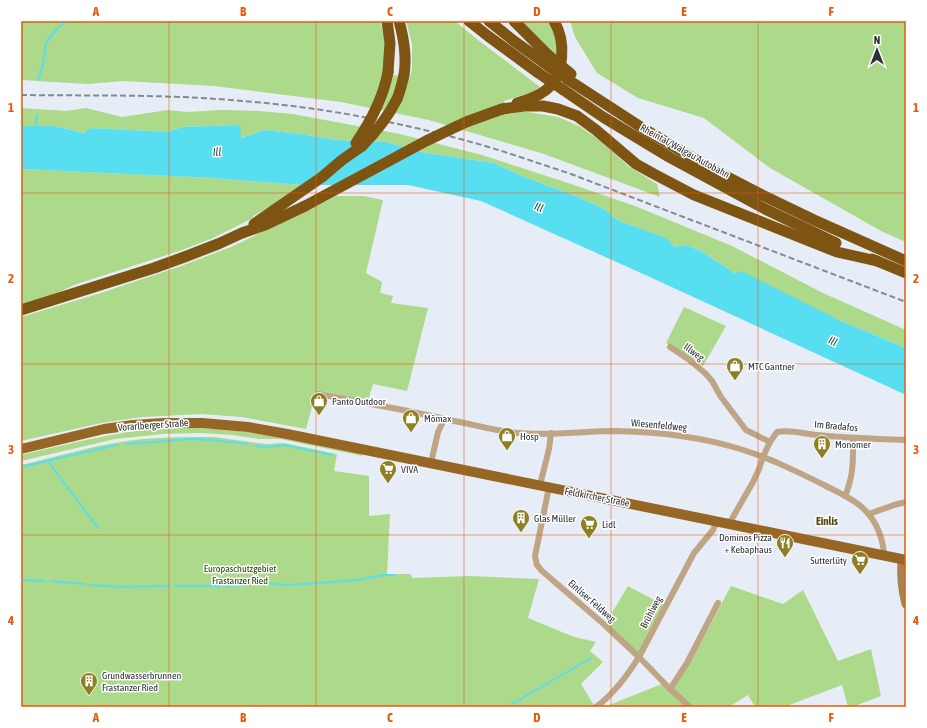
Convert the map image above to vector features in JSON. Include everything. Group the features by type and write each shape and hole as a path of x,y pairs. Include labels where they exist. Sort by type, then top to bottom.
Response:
{"highway":[{"path":"342,160 367,128 386,84 390,42 387,21"},
{"path":"242,233 322,177 362,146 386,118 397,98 406,64 405,47 399,21"},
{"name":"Rheintal/Walgau Autobahn","path":"469,21 488,36 543,63"},
{"name":"Rheintal/Walgau Autobahn","path":"488,21 567,81 644,129 708,166 814,220 906,261"},
{"path":"514,21 543,63"},
{"path":"21,310 154,268 212,247 242,233 265,225 305,206 426,141 466,122 536,96 547,89 556,78 561,62 562,47 558,27 554,21"},
{"name":"Rheintal/Walgau Autobahn","path":"567,81 603,117 669,157 765,209 825,239 906,273"},
{"path":"502,109 524,106 543,106 558,109 577,116 636,164 694,195 837,252 877,261"}],"main road":[{"name":"Vorarlberger Straße","path":"21,448 104,429 156,423 225,424 287,434"},
{"name":"Feldkircher Straße","path":"287,434 904,560"},
{"path":"904,560 901,569 906,604"}],"street":[{"name":"Illweg","path":"670,347 688,358 712,381 721,397 746,430 770,442"},
{"name":"Wiesenfeldweg","path":"318,394 408,411 441,418 444,420 518,433 617,431 652,433 697,439 739,448 763,456 815,480 846,496 862,507 870,514 878,530 883,542 884,556"},
{"path":"431,463 438,432 444,420"},
{"name":"Im Bradafos","path":"763,456 777,432 785,431 854,438 906,440"},
{"path":"544,486 551,433"},
{"path":"846,496 852,475 854,438"},
{"path":"729,524 753,482 763,456"},
{"name":"Einliser Feldweg","path":"544,486 535,556 537,565 639,657 690,707"},
{"path":"870,514 906,502"},
{"name":"Brühlweg","path":"597,707 611,696 618,688 639,657 694,553 714,530 717,521"},
{"path":"670,689 687,663 718,604"}],"green space":[{"path":"21,21 380,21 385,39 386,51 382,73 410,78 412,69 412,44 406,21 455,21 540,87 532,92 504,101 510,114 521,111 558,117 579,126 602,142 628,166 657,184 660,197 544,154 429,120 341,102 214,86 124,81 87,84 21,80"},
{"path":"521,21 548,21 557,34 558,57"},
{"path":"570,21 906,21 906,242 881,231 770,168 704,118 638,98 597,73 575,37"},
{"path":"21,108 66,111 86,108 122,117 168,110 187,112 223,110 259,111 293,114 400,134 482,155 635,206 732,246 823,293 906,330 906,348 736,274 701,251 686,245 675,247 665,238 617,220 606,210 576,196 524,177 494,163 426,153 386,142 336,140 264,130 240,138 240,125 182,127 168,132 91,128 85,133 54,126 21,126"},
{"path":"21,169 212,178 302,185 275,204 253,216 253,218 213,238 182,250 74,285 55,294 21,305"},
{"path":"336,196 363,196 383,200 366,273 382,282 380,293 393,296 391,303 428,308 407,391 373,384 368,401 316,392 306,429 242,417 202,414 142,417 101,423 21,441 21,317 101,293 181,266 231,247"},
{"path":"684,307 726,326 703,366 666,343"},
{"path":"162,428 232,430 361,453 363,456 280,439 259,439 232,435 200,433 163,434 115,439 21,461 21,455 109,435"},
{"name":"Europaschutzgebiet Frastanzer Ried","path":"167,437 214,437 266,444 284,443 337,454 334,471 369,476 369,516 390,514 387,574 411,574 412,578 470,576 539,579 528,618 574,637 596,642 590,651 603,662 581,684 595,707 21,707 21,465 114,443"},
{"path":"628,586 667,607 640,662 603,628"},
{"path":"731,586 783,604 803,590 838,661 871,649 881,696 852,707 848,707 842,685 784,707 755,707 748,695 729,707 604,707 662,684 670,691 689,665"}],"water":[{"name":"Ill","path":"240,125 241,138 264,130 336,140 386,142 426,153 494,163 524,177 576,196 606,210 617,220 666,238 675,247 686,245 701,251 736,274 741,271 841,321 906,348 906,395 481,201 408,185 302,185 212,178 21,169 21,126 54,126 84,133 91,128 168,132 182,127"}],"waterway":[{"path":"38,80 43,64 46,44 58,28 67,21"},
{"path":"35,128 37,115"},
{"path":"126,444 192,439 247,444"},
{"path":"21,467 117,445"},
{"path":"255,446 270,447 284,445 332,455"},
{"path":"48,461 60,478"},
{"path":"62,480 98,528"},
{"path":"256,585 267,583 285,585 302,584 356,580 384,575 394,575"},
{"path":"21,580 45,581"},
{"path":"51,581 84,584"},
{"path":"90,585 121,587 169,586"},
{"path":"226,586 249,585"},
{"path":"175,586 221,586"},
{"path":"512,704 591,658"}],"railway":[{"path":"21,95 159,96 242,101 303,107 363,117 453,137 515,155 571,174 906,302"}],"place":[{"name":"MTC Gantner","path":"735,381"},
{"name":"Panto Outdoor","path":"319,416"},
{"name":"Mömax","path":"411,433"},
{"name":"Hosp","path":"507,451"},
{"name":"Monomer","path":"822,459"},
{"name":"VIVA","path":"388,484"},
{"name":"Glas Müller","path":"521,533"},
{"name":"Lidl","path":"589,539"},
{"name":"Dominos Pizza + Kebaphaus","path":"785,558"},
{"name":"Sutterlüty","path":"860,575"},
{"name":"Grundwasserbrunnen Frastanzer Ried","path":"89,696"}],"district":[{"name":"Einlis","path":"827,521"}]}
